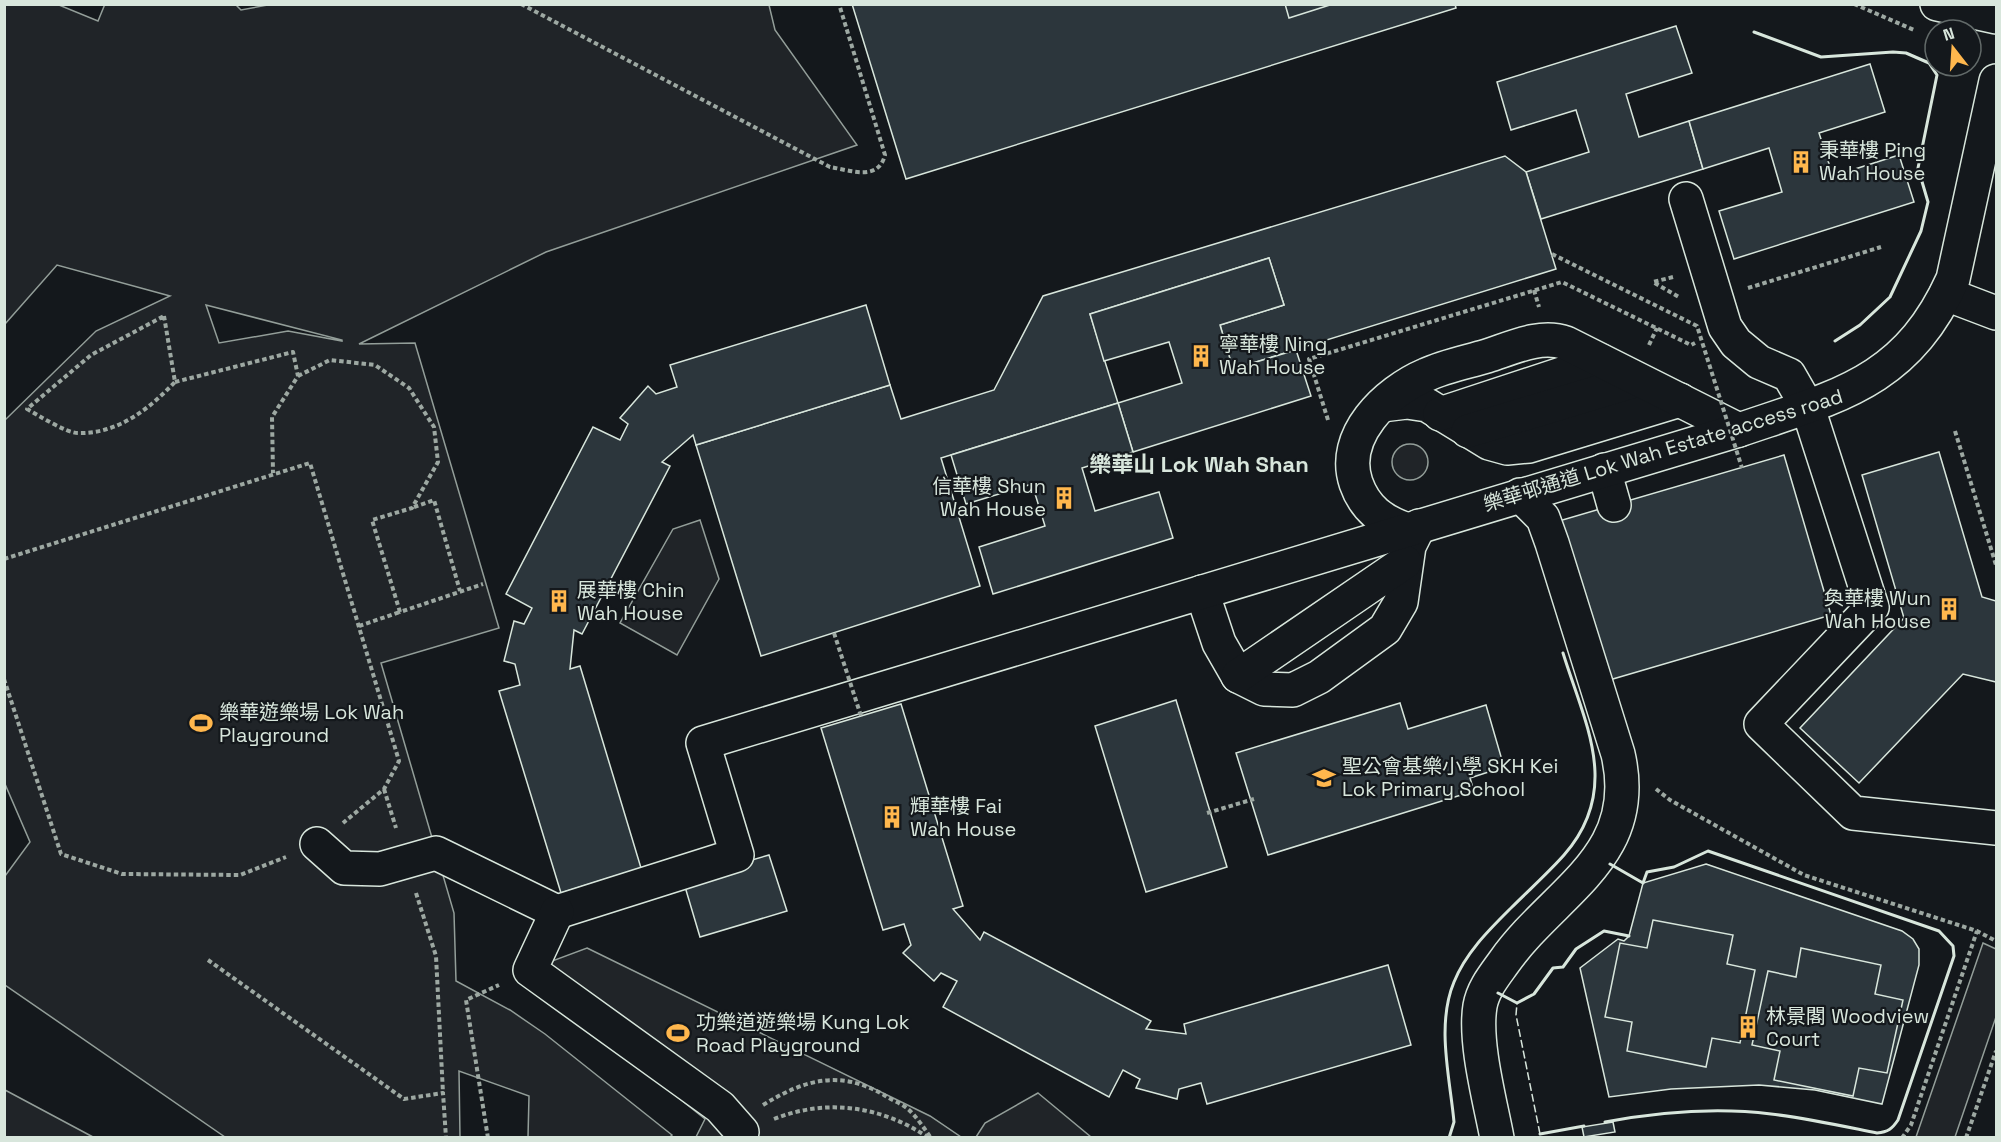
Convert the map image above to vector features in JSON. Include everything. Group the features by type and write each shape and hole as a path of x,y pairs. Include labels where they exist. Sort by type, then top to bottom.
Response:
{"street":[{"path":"1964,18 1996,17"},
{"name":"樂華邨通道 Lok Wah Estate access road","path":"556,912 737,855 703,742 1808,408 1853,390 1886,367 1914,343 1934,318 1953,279 1996,81"},
{"path":"1686,199 1725,327 1736,343 1759,362 1789,375 1808,408 1872,607 1761,724 1853,813 1996,828"},
{"path":"1946,294 1996,313"},
{"path":"1202,592 1219,643 1238,676 1264,689 1293,690 1319,677 1385,629 1401,602 1405,562 1413,528 1388,523 1371,511 1359,494 1353,475 1353,454 1359,434 1371,416 1399,390 1426,375 1536,341 1557,340 1739,429"},
{"path":"1440,414 1601,361"},
{"path":"1468,431 1638,380"},
{"path":"1382,405 1407,402 1427,405 1489,443 1507,448 1529,446 1680,400"},
{"path":"1604,470 1614,505"},
{"path":"1497,1137 1479,1030 1480,1006 1488,985 1516,945 1596,863 1612,838 1623,804 1623,776 1618,754 1543,518 1520,495"},
{"path":"1238,676 1405,562"},
{"path":"317,844 344,868 380,869 436,853 556,912 530,970 720,1107 755,1127"}],"path":[{"path":"520,4 830,167 867,173 876,170 882,164 885,155 839,4"},
{"path":"1854,4 1926,18"},
{"path":"1738,291 1881,247"},
{"path":"1552,254 1697,326 1742,468"},
{"path":"175,382 164,316 92,355 27,409 76,434 121,426 157,400 175,382 293,352 298,376"},
{"path":"273,473 272,417 298,376 330,360 375,365 409,387 434,427 438,462 412,508"},
{"path":"1955,431 1996,565"},
{"path":"4,559 310,463 399,761 384,789 317,844 240,875 122,873 61,854 4,678"},
{"path":"400,612 372,520 434,500 460,591"},
{"path":"359,626 483,584"},
{"path":"834,633 861,716"},
{"path":"1618,754 1644,780 1670,800 1804,875 1996,940"},
{"path":"1208,813 1254,799"},
{"path":"1902,1137 1911,1125 1977,932"},
{"path":"436,956 446,1137"},
{"path":"208,960 404,1099 443,1093"},
{"path":"466,1000 488,1137"},
{"path":"1966,1137 1996,1051"},
{"path":"755,1127 763,1105 796,1087 827,1079 865,1084 908,1109 930,1137"},
{"path":"755,1127 803,1110 856,1107 879,1112 930,1137"}],"shaded area":[{"path":"105,4 235,4 241,10 273,4 769,5 775,30 857,145 546,252 359,344 415,343 499,628 381,663 454,913 456,981 510,1010 545,1034 672,1135 670,1137 528,1137 529,1096 459,1071 460,1137 225,1137 5,985 5,876 30,842 5,784 5,420 96,331 170,296 57,265 5,324 5,5 59,5 98,21","holes":["206,305 342,340 288,331 219,343"]},
{"path":"1410,444 1423,449 1428,462 1423,475 1410,480 1397,475 1392,462 1397,449"},
{"path":"700,520 719,579 677,655 620,623 673,529"},
{"path":"1983,943 1996,949 1996,1017 1955,1137 1916,1137"},
{"name":"功樂道遊樂場 Kung Lok Road Playground","path":"587,948 930,1116 961,1137 696,1137 705,1119 532,981 544,964"},
{"path":"5,1090 93,1137 5,1137"},
{"path":"1038,1093 1091,1137 976,1137 985,1123"}],"building":[{"path":"852,4 1455,4 1456,8 906,179"},
{"path":"1285,4 1333,4 1289,18"},
{"path":"1676,26 1692,73 1626,94 1639,137 1689,121 1703,169 1541,219 1526,172 1589,152 1576,110 1511,130 1497,82"},
{"name":"秉華樓 Ping Wah House","path":"1870,64 1885,112 1819,133 1833,176 1899,155 1914,202 1734,259 1719,211 1782,192 1769,148 1703,169 1689,121"},
{"path":"1505,156 1526,172 1556,269 1233,369 1220,325 1284,305 1269,258 1090,314 1118,403 941,458 980,586 761,656 696,445 890,385 901,419 994,390 1043,296"},
{"name":"寧華樓 Ning Wah House","path":"1269,258 1284,305 1220,325 1233,369 1296,350 1311,396 1133,452 1118,403 1182,383 1169,342 1104,361 1090,314"},
{"name":"展華樓 Chin Wah House","path":"866,305 890,385 696,445 693,435 662,462 670,466 582,634 574,630 570,669 580,666 641,868 561,893 499,691 520,685 515,664 504,661 514,621 524,624 532,608 506,594 593,427 620,440 628,424 620,418 648,386 656,394 677,387 670,365"},
{"name":"信華樓 Shun Wah House","path":"1118,403 1133,452 1082,468 1095,511 1159,492 1173,538 993,594 979,547 1045,526 1032,484 966,504 951,455"},
{"name":"奐華樓 Wun Wah House","path":"1939,452 1982,597 1996,601 1996,682 1963,674 1859,783 1800,728 1904,618 1862,475"},
{"path":"1784,455 1831,615 1606,681 1559,521"},
{"path":"1176,700 1227,867 1146,892 1095,726"},
{"path":"1400,703 1408,729 1486,705 1504,767 1470,778 1474,791 1268,855 1236,753"},
{"name":"輝華樓 Fai Wah House","path":"901,704 963,906 953,909 980,940 984,932 1151,1021 1146,1029 1186,1034 1184,1024 1388,965 1411,1045 1207,1104 1201,1083 1179,1089 1177,1099 1136,1088 1140,1079 1123,1070 1109,1097 943,1007 957,981 941,973 934,981 903,953 911,945 904,924 883,930 821,728"},
{"path":"769,855 787,911 700,937 683,880"},
{"name":"林景閣 Woodview Court","path":"1706,864 1902,931 1913,939 1919,949 1919,965 1882,1104 1815,1090 1759,1085 1671,1089 1609,1097 1580,968 1618,939 1624,941 1629,936 1643,883"},
{"path":"1653,920 1733,935 1727,964 1755,970 1740,1043 1712,1038 1706,1067 1627,1051 1632,1022 1605,1017 1620,943 1647,948"},
{"path":"1801,948 1881,965 1875,994 1903,1000 1887,1073 1859,1068 1853,1096 1774,1080 1780,1051 1752,1045 1768,971 1796,977"},
{"path":"1613,1122 1615,1132 1584,1137 1582,1127"}],"fence":[{"path":"1540,1134 1516,1015 1517,1003 1534,994 1553,968 1563,967 1576,949 1604,931 1629,936"}],"wall":[{"path":"1754,32 1821,57 1906,53 1929,63 1937,75 1918,168 1928,202 1921,231 1890,297 1860,325 1835,341"},
{"path":"1449,1138 1454,1122 1445,1034 1446,1016 1454,982 1465,961 1479,942 1564,855 1582,830 1591,806 1595,781 1594,756 1581,705 1563,653"},
{"path":"1605,1122 1667,1113 1729,1111 1784,1116 1877,1133 1887,1131 1898,1120 1954,956 1953,946 1939,931 1708,851 1674,867 1647,872 1643,883 1610,864"},
{"path":"1498,993 1517,1003 1534,994 1553,968 1563,967 1576,949 1604,931 1629,936"},
{"path":"1540,1134 1584,1126"}],"place":[{"name":"秉華樓 Ping Wah House","path":"1801,162"},
{"name":"寧華樓 Ning Wah House","path":"1201,356"},
{"name":"信華樓 Shun Wah House","path":"1064,498"},
{"name":"展華樓 Chin Wah House","path":"559,601"},
{"name":"奐華樓 Wun Wah House","path":"1949,609"},
{"name":"樂華遊樂場 Lok Wah Playground","path":"201,723"},
{"name":"聖公會基樂小學 SKH Kei Lok Primary School","path":"1324,778"},
{"name":"輝華樓 Fai Wah House","path":"892,817"},
{"name":"林景閣 Woodview Court","path":"1748,1027"},
{"name":"功樂道遊樂場 Kung Lok Road Playground","path":"678,1033"}],"district":[{"name":"樂華山 Lok Wah Shan","path":"1199,464"}]}
